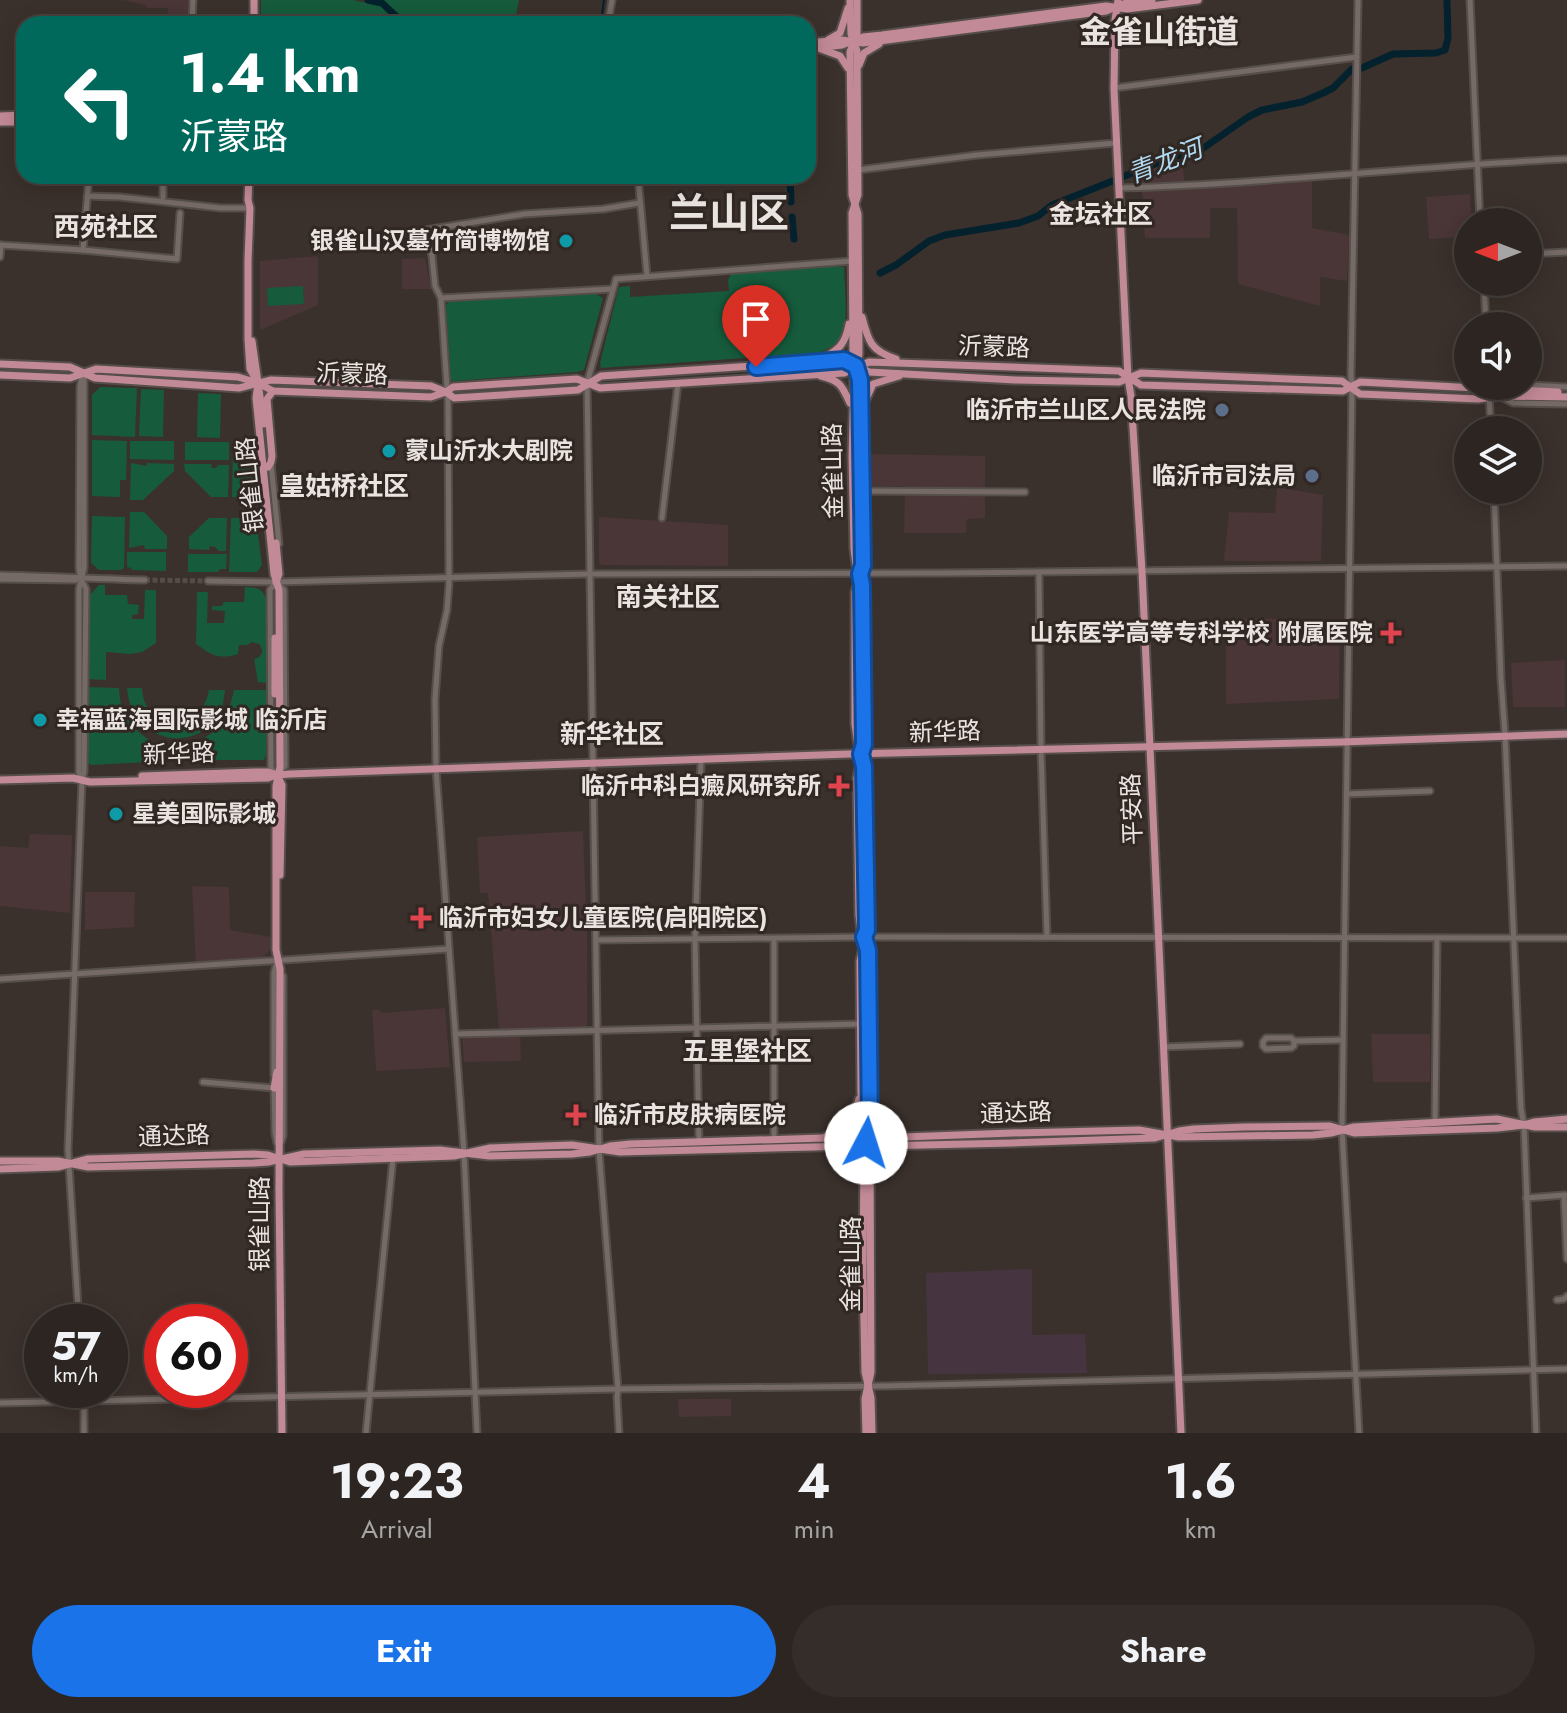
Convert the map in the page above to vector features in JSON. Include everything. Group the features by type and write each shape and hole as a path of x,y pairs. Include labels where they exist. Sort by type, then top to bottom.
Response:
{"main road":[{"path":"816,45 1106,11 1118,4 1152,0"},
{"path":"1118,4 1127,9 1198,0"},
{"path":"822,45 840,33 852,1"},
{"name":"金雀山路","path":"852,1 857,21 857,33 850,52 854,80 858,195 852,213 856,306"},
{"name":"金雀山路","path":"852,1 853,42"},
{"path":"1116,143 1114,88 1118,4"},
{"path":"857,21 864,30 884,37"},
{"path":"854,80 864,53 884,37"},
{"path":"822,45 840,56 854,80"},
{"name":"金雀山路","path":"854,80 852,195 858,214 853,354 860,380 863,565 860,574"},
{"name":"平安路","path":"1116,143 1142,571 1181,1433"},
{"name":"银雀山路","path":"250,184 252,338 270,464 279,574 274,590 274,618 276,950 280,969 282,1433"},
{"path":"817,362 839,349 847,338 856,306"},
{"path":"856,306 867,340 882,354 906,363"},
{"name":"沂蒙路","path":"258,383 271,380 431,386 454,398 578,390 601,376 844,360 869,372 1091,382 1119,382 1128,378"},
{"name":"沂蒙路","path":"587,383 600,388 844,373 869,362 1119,371 1141,385 1343,391 1352,387 1360,394 1454,392"},
{"name":"沂蒙路","path":"0,364 70,367 83,373"},
{"name":"金雀山路","path":"856,366 852,406 854,549 862,585 864,661 864,744 857,778 858,870 859,915 868,950 865,1091"},
{"name":"沂蒙路","path":"0,375 70,378 96,369 238,377 273,391 431,397 446,392"},
{"path":"815,374 841,384 852,406"},
{"path":"860,412 873,384 903,374"},
{"path":"258,383 252,398 258,466 266,485"},
{"name":"银雀山路","path":"258,383 256,398 277,582"},
{"path":"270,464 266,402 273,391"},
{"name":"沂蒙路","path":"1542,392 1567,392"},
{"name":"新华路","path":"0,782 268,778 277,775 861,754 1567,734"},
{"name":"银雀山路","path":"277,775 282,785 278,961"},
{"name":"金雀山路","path":"864,937 860,961 860,1024 870,1129 863,1180 863,1302 865,1372 871,1398 869,1433"},
{"path":"279,1069 284,1078"},
{"path":"274,1088 279,1069"},
{"path":"865,1091 878,1117 906,1141 877,1162 870,1185"},
{"path":"822,1143 853,1122 865,1091"},
{"name":"通达路","path":"1342,1129 1497,1119 1524,1125 1567,1119"},
{"name":"通达路","path":"0,1169 58,1167 88,1159 254,1154 290,1162 454,1156 490,1148 572,1145 620,1152 822,1143 878,1146 906,1141 1135,1139 1194,1129 1313,1125 1354,1133 1524,1125 1567,1127"},
{"name":"通达路","path":"599,1150 630,1144 774,1139 822,1143"},
{"path":"822,1143 849,1159 863,1180"},
{"name":"金雀山路","path":"866,1143 870,1153 871,1372 868,1386"},
{"name":"通达路","path":"280,1159 304,1154 367,1151 440,1150 464,1153"},
{"name":"通达路","path":"0,1161 68,1163"}],"street":[{"path":"1358,0 1342,1129 1359,1433"},
{"path":"1470,0 1480,208"},
{"path":"1114,88 1357,57"},
{"path":"857,170 977,155 1116,143"},
{"path":"1118,186 1239,183 1478,163 1567,159"},
{"path":"83,250 88,184"},
{"path":"163,184 163,197"},
{"path":"638,184 647,276"},
{"path":"87,196 250,208"},
{"path":"477,1433 464,1153 436,769 435,699 449,577 446,392 441,298 435,286 426,230 524,214 603,209 639,203"},
{"path":"0,257 0,245 177,259 180,213"},
{"path":"1542,253 1567,252"},
{"path":"619,1433 599,1150 587,383 616,279 852,261"},
{"path":"441,298 612,289"},
{"path":"78,1304 68,1163 82,780 79,772 79,589 84,568 83,373"},
{"path":"662,518 678,383"},
{"path":"1542,388 1567,392"},
{"path":"1509,400 1513,403 1567,404"},
{"path":"258,466 272,574 277,582"},
{"path":"862,490 1025,492"},
{"path":"1495,504 1536,1433"},
{"path":"208,581 590,574 1567,566"},
{"path":"1039,572 1047,937"},
{"path":"0,577 145,580"},
{"path":"699,1142 695,939 701,760"},
{"path":"1347,794 1430,791"},
{"path":"597,940 864,937 1567,938"},
{"path":"1435,1122 1437,938"},
{"path":"774,939 774,1139"},
{"path":"0,979 448,949"},
{"path":"278,961 283,969 284,1078 283,1136 279,1145"},
{"path":"278,961 274,973 274,1088 275,1133 279,1145"},
{"path":"455,1034 860,1024"},
{"path":"1294,1041 1291,1048 1266,1049 1263,1046 1266,1038 1343,1040"},
{"path":"1163,1047 1240,1044"},
{"path":"203,1082 274,1088"},
{"path":"366,1433 393,1158"},
{"path":"1526,1198 1566,1195 1567,1259"},
{"path":"1557,1300 1567,1296"},
{"path":"128,1400 1567,1369"},
{"path":"0,1403 24,1402"},
{"path":"84,1433 85,1408"}],"shaded area":[{"path":"124,0 190,0 190,16 168,16 168,8 147,8 146,5"},
{"path":"1182,158 1185,188 1312,180 1312,228 1349,235 1347,281 1320,277 1320,306 1238,284 1237,208 1210,208 1210,238 1145,238 1142,190 1178,188 1137,186 1136,175"},
{"path":"1470,194 1471,208 1454,208 1454,238 1429,239 1426,197"},
{"path":"318,256 318,305 260,330 260,261"},
{"path":"425,258 431,289 402,289 402,259"},
{"path":"870,454 985,456 985,518 967,519 966,533 904,533 905,486 871,486"},
{"path":"1277,487 1323,495 1321,561 1224,561 1229,512 1275,513"},
{"path":"599,517 728,525 728,566 602,565 599,563"},
{"path":"1226,618 1340,620 1339,699 1226,704"},
{"path":"1565,660 1565,707 1513,707 1511,663"},
{"path":"583,831 587,1027 499,1029 488,893 480,893 477,837"},
{"path":"30,834 72,835 70,913 0,906 0,846 28,848"},
{"path":"192,886 229,887 230,930 271,937 271,948 263,958 196,963"},
{"path":"85,892 135,892 134,927 85,930"},
{"path":"445,1008 450,1067 376,1071 372,1010 380,1010 381,1013"},
{"path":"520,1034 521,1061 464,1062 462,1035"},
{"path":"1371,1034 1430,1034 1430,1082 1373,1082"},
{"path":"1032,1269 1032,1335 1085,1334 1087,1373 928,1374 926,1273"},
{"path":"678,1399 731,1399 731,1416 679,1417"}],"green space":[{"path":"261,0 353,0 381,6 391,16 261,16"},
{"path":"382,0 519,0 516,16 402,16"},
{"path":"844,267 845,323 838,340 820,353 601,368 619,287 630,286 630,297 729,291 731,274"},
{"path":"303,286 304,304 268,306 267,288"},
{"path":"592,292 603,298 584,370 451,380 448,302"},
{"path":"100,387 137,388 135,437 92,435 92,395"},
{"path":"141,389 164,390 163,437 139,436"},
{"path":"198,393 221,394 220,438 197,437"},
{"path":"92,440 127,441 126,480 120,480 120,497 92,496"},
{"path":"130,441 174,441 174,460 130,459"},
{"path":"185,442 229,442 229,460 185,460"},
{"path":"233,443 250,443 255,499 232,497"},
{"path":"131,463 147,466 147,463 174,464 174,471 143,500 130,500"},
{"path":"184,464 211,464 212,468 229,465 228,497 211,497 185,471"},
{"path":"130,512 144,512 167,536 167,549 145,549 144,545 129,548"},
{"path":"92,516 125,517 124,568 121,570 99,570 91,563"},
{"path":"209,518 227,518 226,551 210,546 209,550 189,549 189,537"},
{"path":"231,518 256,518 262,565 257,572 229,572"},
{"path":"127,552 166,552 166,571 132,570 127,567"},
{"path":"188,554 227,554 226,569 188,572"},
{"path":"99,585 105,585 105,595 127,595 128,604 139,605 138,614 132,615 132,619 144,619 145,590 156,590 156,643 142,652 106,652 106,680 89,679 89,596"},
{"path":"245,587 260,590 266,598 267,683 258,682 254,659 262,653 259,644 239,645 238,654 225,657 211,654 196,644 197,592 208,592 207,623 224,623 225,611 212,610 212,606 222,606 224,602 244,602"},
{"path":"89,687 119,688 124,714 139,732 154,743 149,762 91,765 87,762"},
{"path":"127,688 142,688 145,703 152,714 173,723 195,715 204,705 209,690 225,691 221,710 210,725 196,734 181,738 166,737 151,731 139,721"},
{"path":"234,690 266,690 264,760 202,760 196,743 222,722"}],"waterway":[{"name":"青龙河","path":"368,0 382,3 396,16"},
{"path":"602,15 604,0"},
{"name":"青龙河","path":"880,273 929,241 945,235 1019,223 1038,216 1052,205 1167,159 1202,149 1262,110 1302,102 1333,88 1352,69 1362,68 1393,54 1445,50 1448,38 1447,0"},
{"name":"青龙河","path":"790,184 791,202"},
{"name":"青龙河","path":"792,217 794,239"}],"tunnel":[{"path":"145,580 208,581"}],"place":[{"name":"银雀山汉墓竹简博物馆","path":"566,241"},
{"name":"临沂市兰山区人民法院","path":"1222,410"},
{"name":"蒙山沂水大剧院","path":"389,451"},
{"name":"临沂市司法局","path":"1312,476"},
{"name":"山东医学高等专科学校 附属医院","path":"1391,633"},
{"name":"幸福蓝海国际影城 临沂店","path":"40,720"},
{"name":"临沂中科白癜风研究所","path":"839,786"},
{"name":"星美国际影城","path":"116,814"},
{"name":"临沂市妇女儿童医院(启阳院区)","path":"421,918"},
{"name":"临沂市皮肤病医院","path":"576,1115"}],"district":[{"name":"金雀山街道","path":"1159,32"},
{"name":"兰山区","path":"729,213"},
{"name":"金坛社区","path":"1101,214"},
{"name":"西苑社区","path":"106,227"},
{"name":"皇姑桥社区","path":"344,486"},
{"name":"南关社区","path":"668,597"},
{"name":"新华社区","path":"612,734"},
{"name":"五里堡社区","path":"747,1051"}],"route":[{"path":"756,367 844,360 856,366 860,380 863,565 860,574 864,661 864,744 861,754 864,766 867,930 864,937 868,950 870,1129 866,1143"}]}
